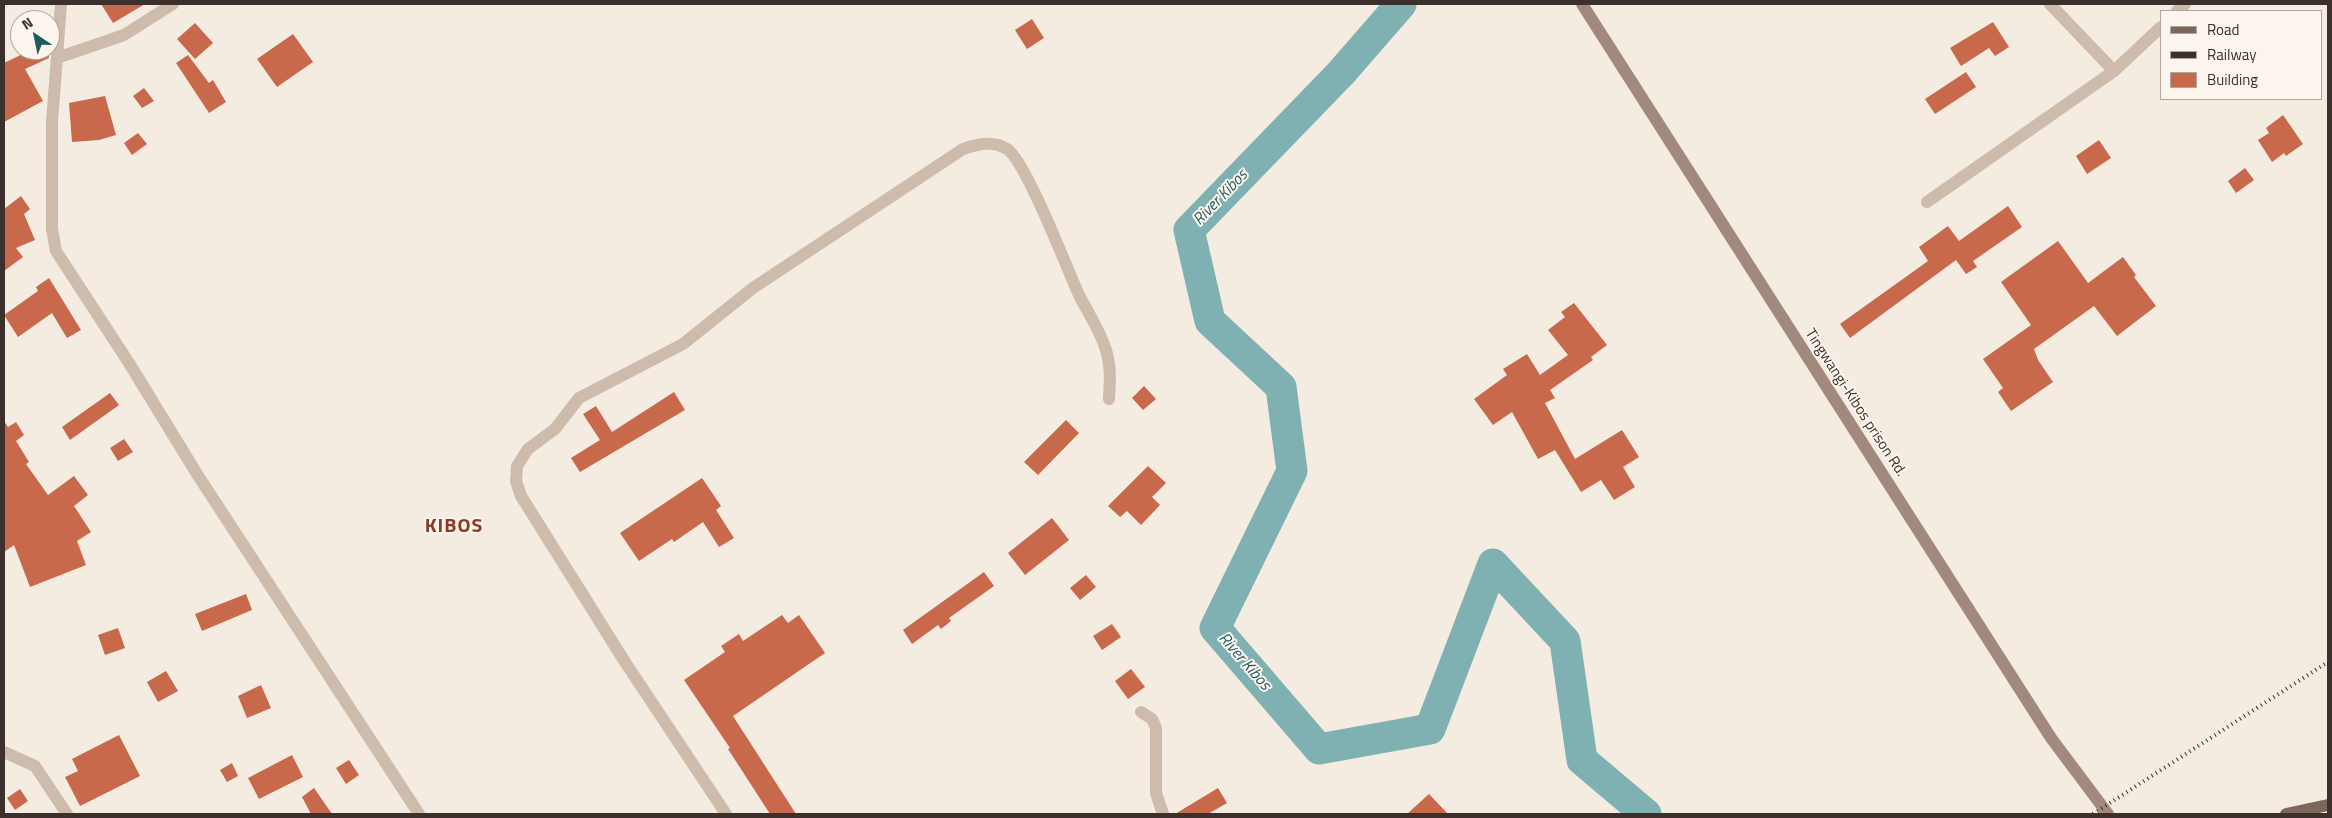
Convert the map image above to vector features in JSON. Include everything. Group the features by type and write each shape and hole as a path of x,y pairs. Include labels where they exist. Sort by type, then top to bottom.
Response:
{"main road":[{"path":"2286,814 2328,805"}],"street":[{"path":"60,18 61,4"},
{"path":"60,57 124,35 173,4"},
{"name":"Tingwangi-Kibos prison Rd.","path":"1582,4 2031,707 2082,782 2108,814"},
{"path":"2050,4 2114,71"},
{"path":"1927,202 2114,71 2160,27"},
{"path":"57,60 52,122 52,230 56,252 129,363 202,481 419,814"},
{"path":"726,814 625,662 521,496 516,480 517,466 528,449 555,429 579,398 683,344 753,288 963,149 980,143 994,143 1008,149 1015,156 1102,340 1109,363 1109,399"},
{"path":"1141,712 1152,719 1156,728 1156,793 1163,814"},
{"path":"4,752 36,766 67,814"}],"building":[{"path":"101,4 145,4 113,23"},
{"path":"1032,19 1044,38 1027,49 1015,30"},
{"path":"1993,22 2009,47 1995,56 1989,48 1961,66 1950,48"},
{"path":"195,23 213,43 195,59 177,39"},
{"path":"293,34 313,62 277,87 257,59"},
{"path":"188,55 209,83 213,80 226,102 209,113 176,63"},
{"path":"10,60 45,60 25,69 43,101 4,122 4,63"},
{"path":"1966,72 1976,87 1935,114 1925,99"},
{"path":"144,88 154,101 142,108 133,96"},
{"path":"105,96 116,135 99,140 72,142 69,103"},
{"path":"2283,115 2303,144 2286,156 2284,153 2272,162 2258,140 2269,133 2266,128"},
{"path":"138,133 147,144 132,155 124,143"},
{"path":"2099,140 2111,158 2087,174 2076,156"},
{"path":"2245,168 2254,180 2236,193 2228,181"},
{"path":"21,196 30,209 24,214 35,240 16,248 23,257 4,271 4,209"},
{"path":"2008,206 2022,227 1973,261 1977,267 1966,274 1956,260 1850,338 1840,324 1928,261 1919,247 1948,226 1959,241"},
{"path":"2058,241 2088,283 2123,257 2136,275 2134,277 2156,306 2117,336 2094,306 2034,349 2038,360 2053,382 2011,411 1998,392 2003,388 1983,359 2031,325 2001,282"},
{"path":"49,278 81,330 67,338 52,313 18,337 4,315 38,291 36,287"},
{"path":"1574,303 1607,345 1591,357 1593,360 1550,390 1555,398 1545,403 1575,459 1622,430 1639,457 1623,467 1635,487 1614,500 1601,480 1581,492 1555,450 1538,459 1512,412 1493,425 1474,399 1507,375 1503,369 1527,354 1540,375 1568,355 1548,330 1565,317 1561,312"},
{"path":"1144,386 1156,399 1143,410 1132,398"},
{"path":"674,392 685,410 580,472 571,458 600,440 583,414 596,406 612,432"},
{"path":"110,393 119,405 70,440 62,427"},
{"path":"1066,420 1079,433 1038,475 1024,462"},
{"path":"4,421 8,427 16,422 24,435 16,441 29,462 26,464 48,495 74,476 88,495 74,506 91,532 77,541 86,565 30,587 14,545 4,552"},
{"path":"124,439 133,452 118,461 110,448"},
{"path":"1148,466 1166,483 1152,497 1160,505 1141,525 1127,511 1120,517 1108,506"},
{"path":"702,478 721,506 716,510 734,538 719,547 703,522 674,542 672,539 639,561 620,533"},
{"path":"1052,518 1069,540 1025,575 1008,553"},
{"path":"984,572 994,586 949,618 951,621 941,629 938,625 912,644 903,630"},
{"path":"1086,575 1096,587 1080,600 1070,588"},
{"path":"246,594 252,610 202,631 195,614"},
{"path":"782,615 788,623 799,615 825,653 733,716 796,814 770,814 728,749 730,748 684,680 725,652 721,646 739,634 743,641"},
{"path":"1112,624 1121,637 1102,650 1093,636"},
{"path":"118,628 125,648 105,655 98,635"},
{"path":"1131,669 1145,687 1128,699 1115,681"},
{"path":"166,671 178,691 158,702 147,682"},
{"path":"261,685 271,708 247,718 238,696"},
{"path":"119,735 140,776 80,806 65,777 78,771 72,759"},
{"path":"292,755 303,777 259,799 248,778"},
{"path":"349,760 359,775 346,784 336,768"},
{"path":"232,763 238,776 227,782 220,770"},
{"path":"314,788 332,814 311,814 302,797"},
{"path":"1218,788 1227,803 1208,814 1175,814"},
{"path":"20,789 28,801 15,810 7,798"},
{"path":"1429,794 1448,814 1407,814"}],"waterway":[{"name":"River Kibos","path":"1401,4 1341,73 1189,230 1210,321 1281,387 1292,471 1215,628 1319,749 1430,729 1493,564 1565,641 1582,760 1646,814"}],"railway":[{"path":"2093,814 2328,662"}],"district":[{"name":"KIBOS","path":"454,527"}]}
